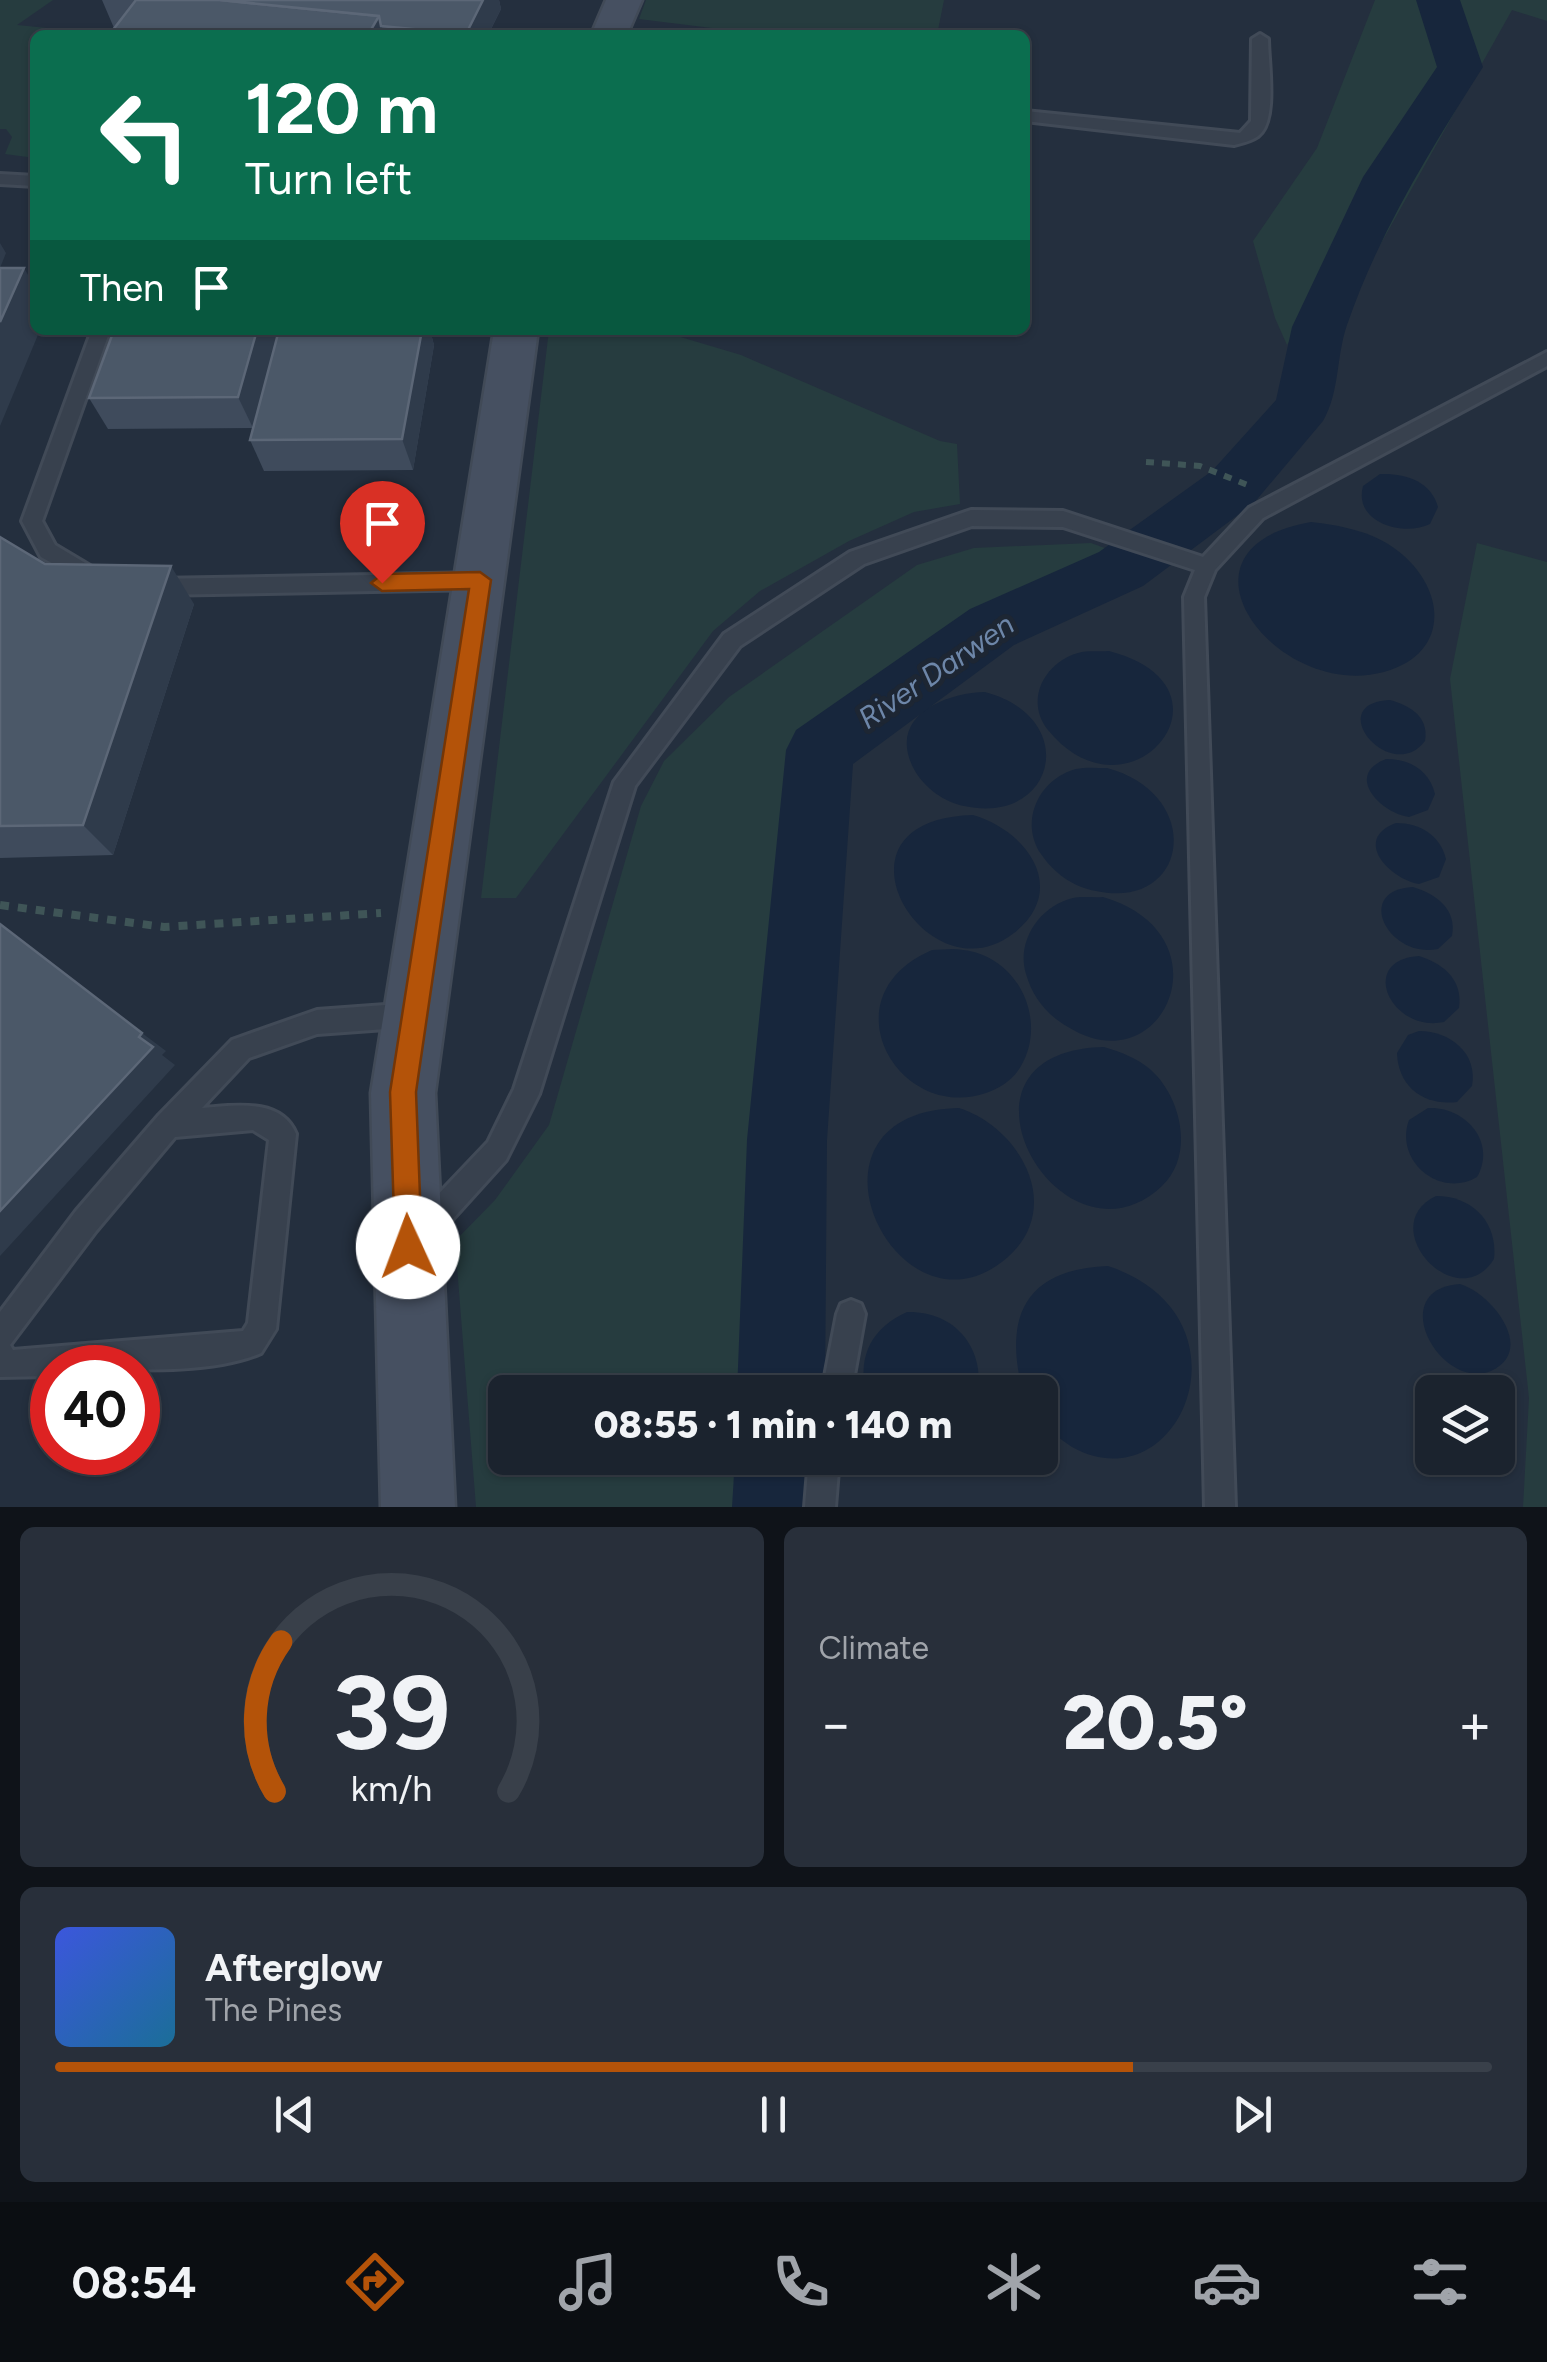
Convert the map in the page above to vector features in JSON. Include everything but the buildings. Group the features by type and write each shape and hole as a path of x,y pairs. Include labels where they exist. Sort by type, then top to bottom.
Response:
{"street":[{"path":"611,30 624,0"},
{"path":"418,1507 403,1092 515,335"}],"lane":[{"path":"1030,117 1234,140 1250,135 1258,127 1262,110 1260,39"},
{"path":"0,179 30,182"},
{"path":"99,335 32,520 48,551 118,586 480,580"},
{"path":"1220,1507 1194,596 1207,566 1256,513 1547,358"},
{"path":"408,1247 496,1151 526,1094 625,782 732,640 857,558 971,518 1064,519 1207,566"},
{"path":"0,1335 86,1221 168,1124 241,1048 317,1022 414,1015"},
{"path":"0,1355 6,1366 229,1348 250,1343 262,1330 283,1134 256,1117 168,1124"},
{"path":"839,1375 851,1314"},
{"path":"820,1507 823,1475"}],"path":[{"path":"1146,462 1184,461 1217,469 1258,490"},
{"path":"0,905 164,927 380,915 393,890 434,889"}],"green space":[{"path":"0,0 53,0 17,25 67,30 30,30 30,157 5,154 12,137 6,129 0,129"},
{"path":"646,0 944,0 938,30 728,30 639,19"},
{"path":"1375,0 1427,0 1447,66 1287,345 1275,318 1253,241 1317,148"},
{"path":"1449,0 1547,0 1547,21 1512,10 1361,279 1400,187 1469,69"},
{"path":"548,335 674,335 741,355 940,441 957,444 960,504 914,512 849,541 760,591 713,631 516,898 481,898"},
{"path":"1091,543 1124,555 984,616 800,744 794,762 754,1152 751,1375 488,1375 488,1475 751,1475 750,1507 476,1507 455,1241 495,1200 549,1125 641,806 664,761 729,697 917,565 974,548"},
{"path":"1477,543 1547,562 1547,1507 1523,1507 1529,1398 1450,679"}],"water":[{"path":"1380,474 1416,480 1430,491 1438,507 1430,524 1407,529 1373,518 1362,499 1363,486"},
{"path":"1311,522 1371,536 1393,547 1418,571 1428,588 1434,622 1430,638 1405,664 1384,672 1344,675 1306,664 1273,644 1250,618 1239,589 1243,560 1266,537"},
{"path":"1109,651 1150,669 1170,693 1172,718 1161,742 1140,758 1111,765 1080,757 1048,730 1038,707 1042,684 1056,665 1078,653"},
{"path":"985,692 1016,705 1035,724 1045,745 1045,766 1036,786 1019,800 995,808 964,806 942,798 919,777 908,752 907,736 923,712 952,697"},
{"path":"1390,700 1411,709 1424,725 1425,741 1411,752 1395,754 1381,749 1362,726 1362,714 1370,704"},
{"path":"1386,759 1410,764 1428,778 1435,794 1428,810 1409,817 1378,801 1367,783 1368,774"},
{"path":"1107,768 1139,782 1160,801 1171,824 1174,847 1167,868 1151,884 1127,893 1096,891 1065,878 1041,854 1032,828 1036,803 1052,782 1076,769"},
{"path":"973,815 993,823 1025,848 1040,881 1039,899 1030,916 1014,933 981,948 949,944 921,927 902,901 894,872 901,845 926,824"},
{"path":"1396,823 1421,828 1439,843 1446,859 1439,877 1419,884 1387,867 1376,848 1377,839 1383,830"},
{"path":"1413,887 1437,898 1448,910 1452,936 1438,949 1405,944 1384,923 1381,911 1385,899 1395,891"},
{"path":"1103,897 1142,916 1165,941 1173,970 1169,998 1155,1022 1132,1037 1102,1040 1068,1027 1047,1011 1026,974 1024,950 1033,927 1050,909 1073,898"},
{"path":"959,949 982,955 999,964 1023,993 1031,1029 1029,1048 1014,1075 986,1093 954,1097 925,1090 902,1073 886,1050 879,1023 883,996 900,971 932,950"},
{"path":"1419,956 1444,969 1455,981 1459,1008 1444,1022 1409,1017 1388,995 1389,970 1400,960"},
{"path":"1419,1031 1451,1040 1471,1063 1472,1086 1457,1102 1424,1097 1402,1076 1397,1053 1408,1035"},
{"path":"1104,1047 1151,1070 1170,1095 1180,1126 1181,1143 1172,1173 1162,1186 1123,1207 1086,1205 1053,1185 1030,1154 1019,1118 1025,1084 1052,1058"},
{"path":"959,1108 1000,1132 1016,1150 1033,1192 1033,1215 1025,1237 1008,1257 967,1278 929,1275 898,1253 876,1220 868,1182 876,1146 906,1119"},
{"path":"1428,1108 1454,1113 1474,1129 1483,1151 1477,1177 1449,1183 1435,1179 1414,1162 1406,1135 1409,1120"},
{"path":"1436,1196 1472,1206 1487,1223 1494,1259 1478,1274 1460,1278 1443,1273 1417,1245 1413,1227 1419,1210"},
{"path":"1108,1266 1154,1291 1181,1324 1191,1361 1187,1398 1171,1429 1144,1451 1111,1458 1072,1447 1058,1436 1058,1375 1020,1375 1016,1341 1027,1302 1039,1287 1080,1269"},
{"path":"1460,1284 1496,1310 1510,1337 1510,1350 1504,1362 1491,1371 1472,1373 1454,1367 1428,1337 1423,1319 1426,1303 1437,1290"},
{"path":"907,1312 924,1313 952,1325 971,1346 979,1375 864,1375 870,1344 895,1318"}],"waterway":[{"name":"River Darwen","path":"781,1375 787,1140 820,750 992,627 1121,569 1233,487 1303,407 1319,327 1388,177 1460,67 1438,0"},
{"name":"River Darwen","path":"778,1507 779,1475"}],"route":[{"path":"382,583 480,580 403,1092 408,1247"}]}
